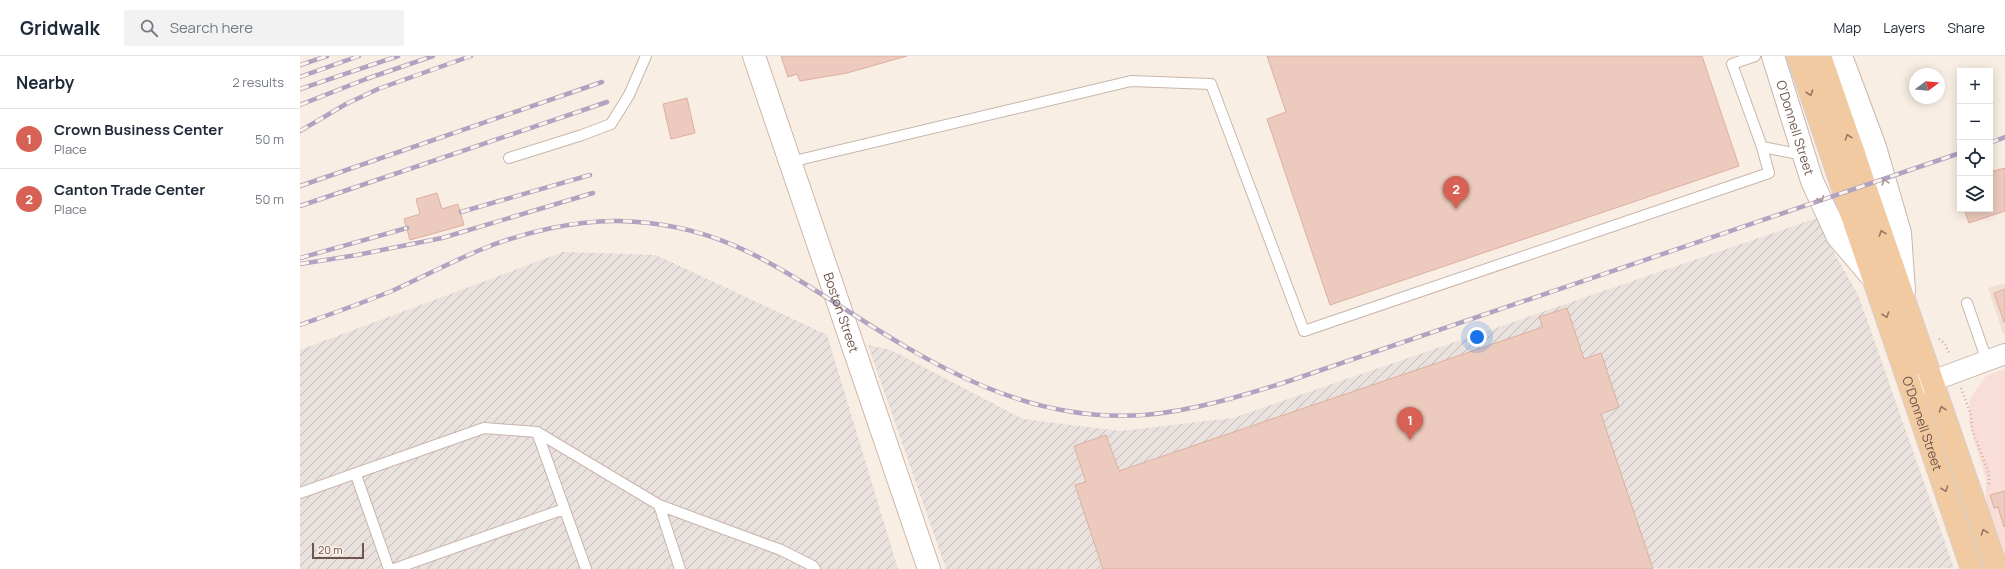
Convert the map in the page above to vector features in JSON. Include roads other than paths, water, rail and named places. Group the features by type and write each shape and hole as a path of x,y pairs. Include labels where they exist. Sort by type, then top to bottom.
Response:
{"main road":[{"name":"Boston Street","path":"754,56 929,569"},
{"name":"O'Donnell Street","path":"1773,56 1812,181 1838,237 1873,278"},
{"name":"O'Donnell Street","path":"1798,56 1972,569"},
{"name":"O'Donnell Street","path":"1820,56 1997,569"},
{"name":"O'Donnell Street","path":"1842,56 1875,147 1900,233 1905,302"}],"street":[{"path":"1910,386 1932,381 1996,358"}],"lane":[{"path":"508,158 612,124 629,95 646,56"},
{"path":"790,162 1131,82 1211,84 1304,331 1769,173 1762,147 1732,64 1755,56"},
{"path":"1762,147 1804,155"},
{"path":"1967,303 1996,358"},
{"path":"300,494 484,428 537,432 659,506 781,550 813,566 815,569"},
{"path":"537,432 586,569"},
{"path":"356,475 389,569"},
{"path":"659,506 680,569"},
{"path":"394,569 564,509"}],"railway":[{"path":"300,65 327,56"},
{"path":"300,77 359,56"},
{"path":"300,89 398,56"},
{"path":"300,105 366,79 433,56"},
{"path":"300,131 346,104 378,89 471,56"},
{"path":"300,186 602,82"},
{"path":"300,206 607,102"},
{"path":"1993,142 2005,137"},
{"path":"300,325 382,295 469,255 530,233 567,225 602,221 651,223 681,228 708,236 759,258 785,271 909,349 982,386 1020,400 1060,410 1101,415 1144,415 1197,407 1283,383 1957,154"},
{"path":"461,212 590,175"},
{"path":"300,264 357,255 442,238 593,193"},
{"path":"300,258 407,228"}],"place":[{"name":"Canton Trade Center","path":"1456,209"},
{"name":"Crown Business Center","path":"1410,440"}]}
